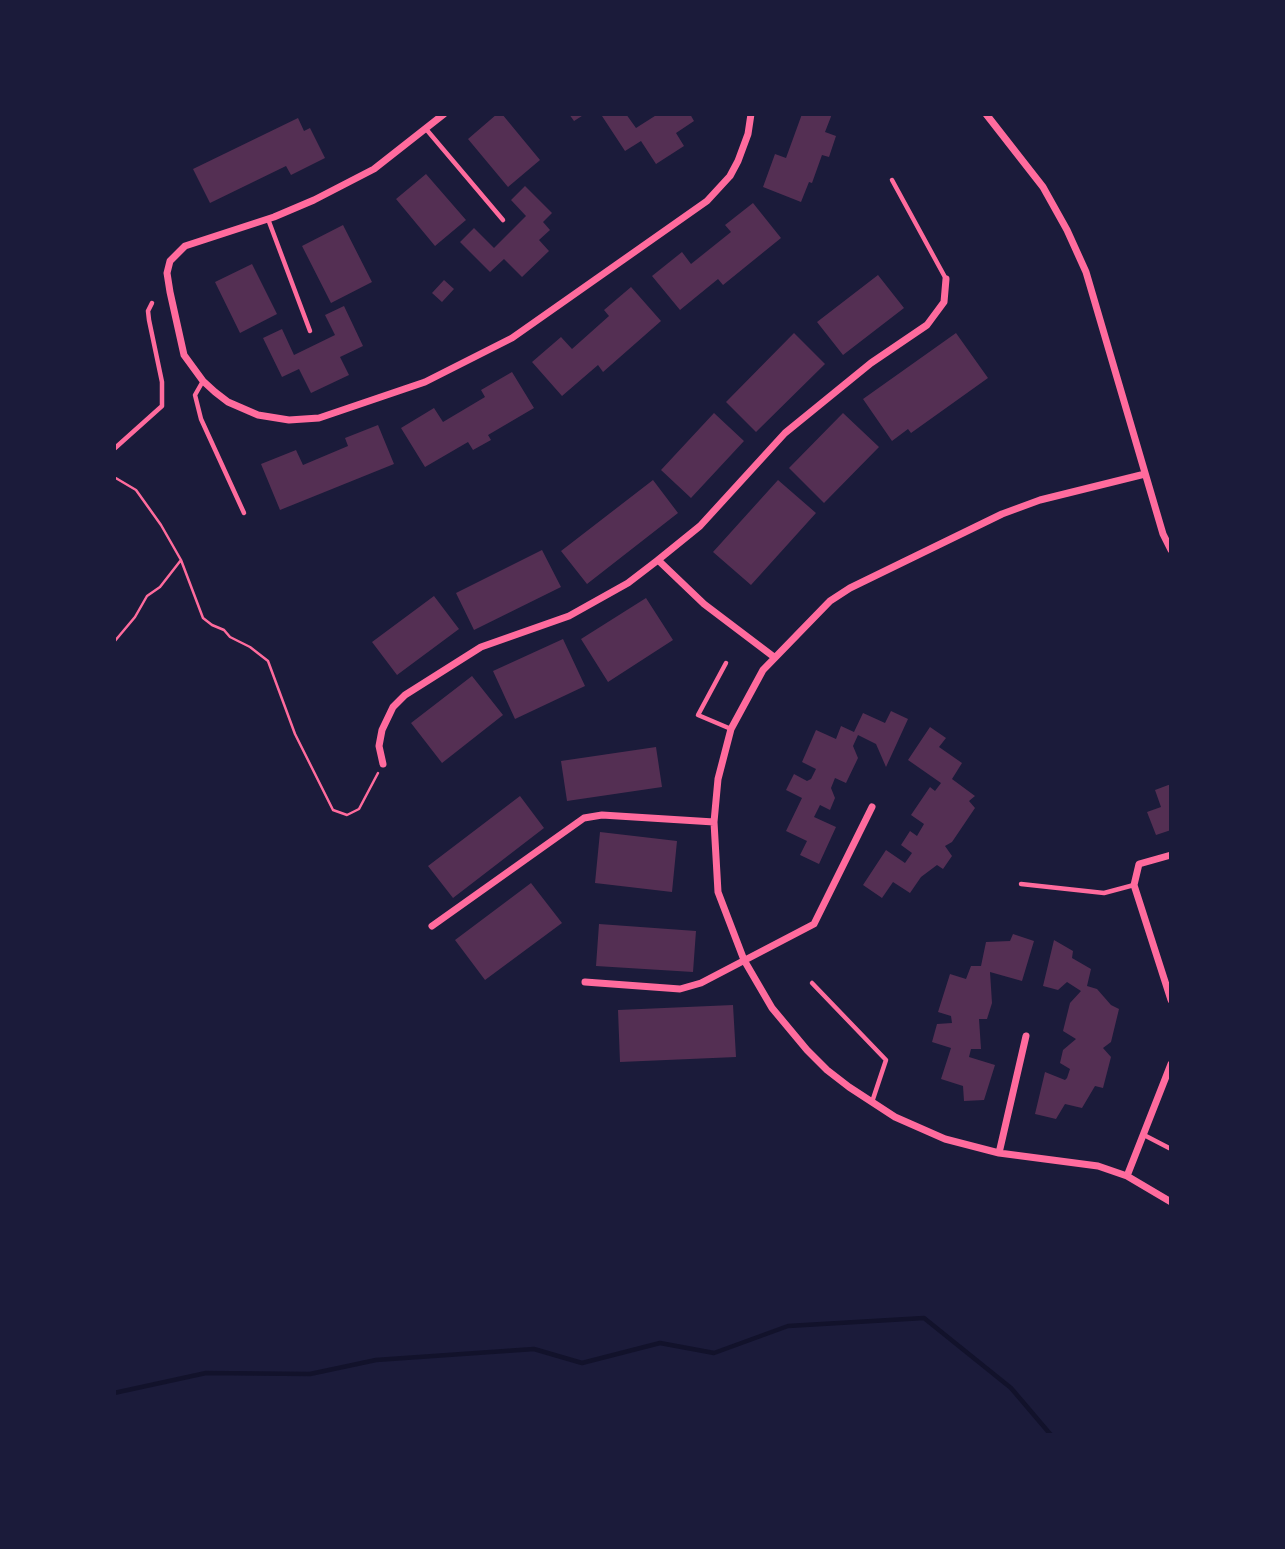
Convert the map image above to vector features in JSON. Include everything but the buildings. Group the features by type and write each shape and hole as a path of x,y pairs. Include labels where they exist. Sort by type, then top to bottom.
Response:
{"street":[{"path":"444,114 374,169 314,200 268,219 185,246 170,261 170,292 184,355 203,381 228,402 258,415 289,420 319,418 425,382 512,338 707,201 730,176 738,161 748,134 751,114"},
{"path":"986,114 1043,187 1082,261 1163,534 1171,550"},
{"path":"383,764 379,746 382,730 393,707 405,695 481,647 569,616 628,583 658,560 700,526 785,433 871,363 927,325 944,302 946,279"},
{"path":"1145,474 1040,500 1002,514 850,587 830,601 763,670 731,729 718,779 715,822 718,891 744,960 772,1008 827,1070 872,1103 945,1139 999,1153 1098,1166 1127,1176 1171,1202"},
{"path":"658,560 704,604 774,657"},
{"path":"585,982 680,989 701,982 814,924 872,807"},
{"path":"432,926 584,818 602,815 715,822"},
{"path":"1171,855 1139,864 1134,885 1171,1000"},
{"path":"999,1153 1026,1036"},
{"path":"1127,1176 1171,1064"}],"lane":[{"path":"425,128 503,220"},
{"path":"892,180 946,279"},
{"path":"268,219 310,331"},
{"path":"114,449 162,406 162,382 148,311 152,303"},
{"path":"203,381 195,395 201,419 244,513"},
{"path":"726,663 698,715 731,729"},
{"path":"1021,884 1104,893 1134,885"},
{"path":"812,982 886,1060 872,1103"},
{"path":"1143,1135 1171,1149"}],"path":[{"path":"114,477 136,490 162,525 181,560 203,618 268,661 295,734 333,810 347,815 359,809 383,764"},
{"path":"114,642 135,617 147,596 160,587 181,560"}],"waterway":[{"path":"114,1393 206,1373 310,1374 376,1360 534,1349 582,1363 660,1343 714,1353 788,1326 924,1318 1011,1388 1051,1435"}]}
